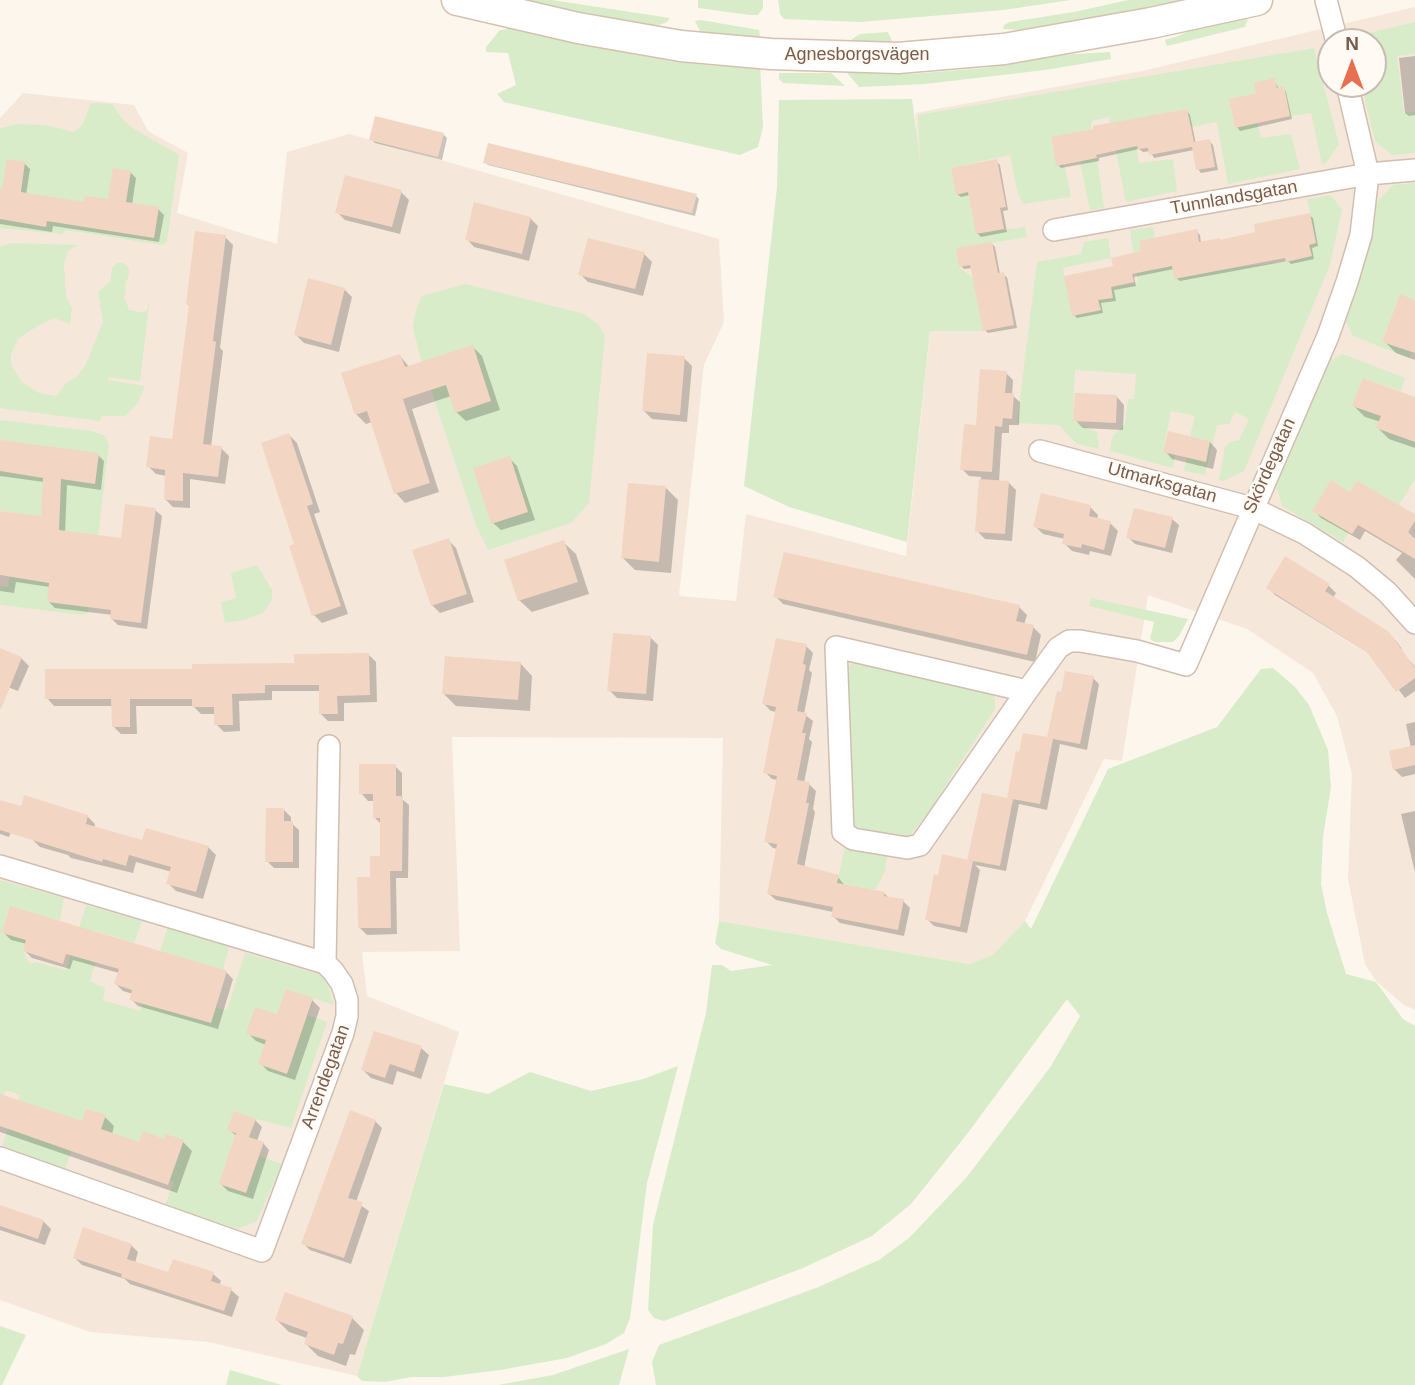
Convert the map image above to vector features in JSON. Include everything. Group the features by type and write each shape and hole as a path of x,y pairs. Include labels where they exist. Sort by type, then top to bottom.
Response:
{"street":[{"name":"Agnesborgsvägen","path":"457,0 578,28 681,46 771,54 898,58 1004,49 1151,23 1257,0"},
{"path":"1326,0 1333,28"},
{"name":"Skördegatan","path":"1027,691 1058,648 1069,641 1080,640 1137,650 1186,665 1328,336 1361,235 1368,174 1350,98"},
{"name":"Tunnlandsgatan","path":"1054,230 1368,174 1415,170"},
{"name":"Utmarksgatan","path":"1040,451 1252,508 1304,533 1357,567 1387,592 1415,623"},
{"path":"836,647 1027,691 920,845 900,847 853,839 843,832 836,647"},
{"path":"0,866 325,963 329,746"},
{"name":"Arrendegatan","path":"0,1158 262,1251 347,1016 342,984 325,963"}],"shaded area":[{"path":"1415,7 1415,1010 1404,1005 1376,981 1365,964 1348,879 1352,774 1337,716 1313,673 1247,629 1148,595 1122,761 1104,759 1025,921 994,955 969,964 719,921 723,738 452,737 460,951 362,952 367,996 459,1032 357,1376 208,1342 90,1332 0,1300 0,118 23,93 134,105 148,131 188,153 177,213 277,244 287,152 349,134 719,239 724,322 704,365 679,596 736,601 746,514 906,556 930,333 915,113 1142,71 1317,30 1317,98 1387,98 1387,28 1325,28"}],"green space":[{"path":"516,0 552,0 670,18 667,22 651,28"},
{"path":"698,0 763,0 763,8 758,15 750,15 698,8"},
{"path":"778,0 1071,0 1003,10 860,22 784,19 780,14"},
{"path":"1128,0 1193,0 1039,31 1003,29 1004,25 1010,22"},
{"path":"1246,16 1248,19 1245,27 1167,46 1165,40 1202,24"},
{"path":"695,21 759,30 760,36 759,39 701,33"},
{"path":"1415,22 1415,54 1397,56 1404,113 1415,112 1415,153 1392,155 1375,141 1364,98 1387,98 1387,29"},
{"path":"514,28 665,58 669,61 717,66 760,63 763,127 758,147 740,155 504,102 497,94 516,85 508,53 486,52 486,47 500,30"},
{"path":"888,32 892,41 876,45 846,43 860,34"},
{"path":"1314,48 1317,60 1317,98 1327,98 1339,144 1326,163 1322,164 1311,113 1290,116 1284,87 1277,88 1275,79 1256,93 1229,99 1235,128 1257,123 1261,138 1291,134 1300,169 1228,184 1217,122 1191,127 1187,109 1132,120 1139,163 1173,159 1177,191 1126,202 1109,117 1092,121 1091,129 1051,138 1056,165 1064,164 1071,197 1023,204 1018,194 1010,155 951,168 956,194 968,192 980,233 1025,227 1027,237 956,249 959,267 973,278 983,331 930,331 907,542 789,507 744,486 777,187 779,100 912,99 920,160 918,115"},
{"path":"1110,52 1111,59 1045,70 925,84 859,87 843,68 911,74 983,68 1058,55"},
{"path":"779,73 831,73 845,86 783,83 779,79"},
{"path":"91,103 112,104 123,120 134,129 179,155 167,241 162,245 66,230 62,234 0,228 0,128 19,124 45,125 74,132 83,124"},
{"path":"1097,158 1104,208 1090,210 1080,161"},
{"path":"1415,183 1415,300 1400,294 1382,341 1413,352 1409,358 1353,336 1345,320 1367,256 1376,203 1393,185"},
{"path":"1330,195 1342,209 1330,265 1244,471 1223,481 1219,480 1225,447 1230,442 1239,440 1249,419 1235,412 1229,424 1217,425 1205,475 1184,471 1187,457 1206,462 1210,441 1190,436 1195,416 1171,411 1163,451 1175,455 1173,468 1110,451 1112,437 1125,424 1128,399 1134,399 1136,374 1075,370 1073,421 1097,432 1099,449 1077,444 1059,425 1017,423 1037,262 1081,254 1084,242 1108,238 1111,258 1063,268 1072,315 1100,311 1098,300 1113,298 1111,288 1138,283 1130,230 1153,227 1155,238 1139,241 1145,271 1172,266 1174,278 1226,268 1286,262 1311,256 1309,245 1316,243 1307,199"},
{"path":"11,243 78,245 68,251 64,264 66,296 72,308 70,324 54,318 39,325 18,339 11,355 11,365 22,382 39,393 57,396 86,364 103,322 98,292 110,282 112,268 117,263 123,263 129,268 124,296 129,310 147,311 150,296 140,381 108,377 108,380 145,386 138,403 125,416 101,416 100,421 0,408 0,247"},
{"path":"466,284 584,314 598,324 605,336 589,503 571,523 488,550 476,525 421,360 413,328 422,296"},
{"path":"1343,354 1405,378 1401,391 1363,378 1353,406 1381,416 1377,428 1415,442 1415,479 1398,507 1357,481 1350,492 1331,480 1313,511 1349,532 1343,542 1282,506 1275,481 1324,363"},
{"path":"0,420 92,431 105,436 109,445 88,613 83,615 0,605 0,586 8,587 17,513 0,511"},
{"path":"257,565 272,590 272,600 263,613 225,623 221,602 236,598 231,573"},
{"path":"1091,598 1188,619 1173,642 1155,642 1150,639 1154,622 1089,606"},
{"path":"854,662 990,692 995,697 995,709 930,810 907,836 889,835 857,828 852,824 846,669"},
{"path":"1273,668 1295,687 1309,705 1328,750 1331,787 1323,837 1321,884 1346,974 1376,982 1403,1019 1415,1026 1415,1385 656,1385 652,1362 659,1345 816,1288 879,1260 909,1238 966,1178 1051,1066 1080,1016 1067,999 967,1134 911,1204 872,1236 803,1268 664,1321 654,1318 648,1310 653,1225 706,1013 712,965 722,965 731,971 772,965 721,949 715,943 719,921 969,964 993,955 1025,921 1031,929 1108,769 1217,727 1261,669"},
{"path":"845,848 887,856 885,871 875,890 837,883"},
{"path":"0,880 64,898 60,921 10,906 2,933 26,940 23,951 30,964 35,962 66,970 86,905 142,921 134,943 92,930 83,958 96,962 90,981 105,988 103,1000 140,1011 168,927 229,947 223,969 226,971 214,1007 227,1010 245,953 325,976 334,1005 314,998 308,1015 327,1022 291,1128 256,1119 250,1137 264,1142 259,1156 282,1164 257,1221 238,1229 165,1205 174,1182 78,1132 65,1169 2,1146 20,1095 6,1090 0,1107"},
{"path":"678,1066 647,1183 630,1318 624,1333 606,1344 567,1358 500,1370 444,1377 411,1377 385,1382 362,1381 357,1376 444,1084 488,1094 530,1072 591,1091 643,1079"},
{"path":"0,1326 26,1335 2,1385 0,1385"},
{"path":"629,1349 619,1385 498,1385 553,1375"},
{"path":"230,1370 282,1385 226,1385"}],"building":[{"path":"1275,78 1277,88 1284,86 1290,116 1235,128 1229,99 1256,93 1254,83"},
{"path":"1187,109 1194,142 1210,139 1215,167 1196,170 1192,147 1149,155 1148,148 1138,149 1137,146 1056,166 1051,137 1093,129 1093,126"},
{"path":"375,116 444,133 438,157 369,140"},
{"path":"488,143 697,194 692,213 483,163"},
{"path":"7,159 25,162 21,192 84,202 85,196 108,199 113,168 131,171 126,202 159,207 154,238 47,221 46,227 0,219 0,189"},
{"path":"997,159 1006,207 1000,208 1004,229 976,234 968,192 956,195 951,168"},
{"path":"345,175 402,190 392,227 335,213"},
{"path":"474,202 531,217 522,254 465,240"},
{"path":"1310,213 1316,243 1309,245 1312,256 1286,262 1285,258 1174,279 1172,266 1132,274 1134,282 1111,287 1113,298 1098,300 1101,310 1072,316 1064,276 1113,266 1111,258 1141,251 1139,241 1197,229 1199,242 1220,240 1255,232 1254,224"},
{"path":"195,231 226,235 203,444 222,446 218,477 183,473 183,501 164,500 165,470 146,467 150,436 172,439 189,305 186,304"},
{"path":"588,238 645,252 635,289 578,275"},
{"path":"992,242 998,273 1004,272 1014,325 983,331 970,265 959,267 956,248"},
{"path":"308,278 345,288 331,345 294,335"},
{"path":"1400,294 1415,300 1415,353 1382,342"},
{"path":"473,345 491,401 455,413 446,385 403,399 430,483 394,494 367,411 355,415 341,373 400,354 405,367"},
{"path":"647,353 685,356 680,415 642,411"},
{"path":"980,369 1007,371 1005,393 1014,393 1012,419 1003,418 1002,427 995,426 992,472 960,470 964,424 976,425"},
{"path":"1363,378 1415,397 1415,442 1376,428 1381,416 1352,406"},
{"path":"1075,393 1117,395 1116,423 1073,421"},
{"path":"1168,431 1210,441 1206,462 1163,452"},
{"path":"289,433 313,504 307,506 341,606 312,616 289,546 294,544 261,443"},
{"path":"0,440 99,453 95,484 61,479 59,530 121,538 125,504 156,508 141,623 110,619 111,610 47,602 49,583 0,575 0,511 41,516 43,478 0,471"},
{"path":"510,456 528,512 491,524 473,468"},
{"path":"979,479 1009,481 1005,534 975,532"},
{"path":"1331,480 1350,492 1357,481 1415,514 1415,521 1408,532 1415,539 1415,559 1358,525 1352,534 1312,511"},
{"path":"628,483 666,486 659,562 621,558"},
{"path":"1041,493 1091,505 1089,516 1111,521 1104,550 1082,544 1081,548 1062,544 1064,534 1033,527"},
{"path":"1134,508 1173,517 1165,548 1126,538"},
{"path":"449,538 467,594 431,606 412,550"},
{"path":"564,540 578,582 518,601 504,560"},
{"path":"784,552 1020,605 1016,621 1034,625 1027,655 773,597"},
{"path":"1285,556 1330,584 1325,591 1389,632 1415,668 1415,678 1396,692 1367,652 1266,588"},
{"path":"613,633 651,636 646,694 607,691"},
{"path":"776,638 807,644 803,664 806,665 797,711 807,713 802,733 806,733 797,780 810,782 806,803 809,803 797,864 839,875 837,883 885,892 884,896 904,899 898,930 831,917 833,907 767,894 777,844 764,842 777,776 763,773 776,707 762,704"},
{"path":"0,648 22,657 1,709 0,708"},
{"path":"369,653 370,695 337,696 338,714 319,714 319,685 265,685 265,693 232,694 233,725 214,725 214,707 192,707 192,699 130,699 130,727 112,727 111,699 45,699 45,669 192,669 192,664 294,663 294,654"},
{"path":"445,656 521,662 518,700 442,694"},
{"path":"1065,671 1094,676 1080,744 1053,739 1040,804 1007,798 1016,751 1019,752 1023,733 1047,737 1057,691 1061,692"},
{"path":"1415,745 1415,765 1393,770 1389,751"},
{"path":"359,764 396,764 396,796 403,796 402,871 390,871 391,928 358,928 357,877 370,877 370,856 380,856 380,818 373,818 373,794 359,794"},
{"path":"982,793 1013,799 1000,866 967,860"},
{"path":"24,795 88,815 86,824 142,840 146,828 209,846 196,892 166,884 171,867 129,855 126,866 103,859 102,862 0,830 0,800 21,806"},
{"path":"266,808 284,808 284,821 293,821 293,862 265,862"},
{"path":"942,854 973,861 960,927 925,920 934,874 938,875"},
{"path":"10,906 227,971 211,1023 129,1000 132,990 114,984 119,969 66,954 63,964 23,951 26,940 2,933"},
{"path":"286,989 313,998 287,1074 258,1064 266,1040 246,1034 255,1007 277,1014"},
{"path":"374,1031 422,1046 414,1072 390,1064 385,1078 361,1070"},
{"path":"0,1094 82,1121 86,1109 106,1115 101,1129 139,1142 143,1131 164,1139 166,1134 184,1140 168,1185 0,1126"},
{"path":"350,1110 376,1120 348,1198 363,1202 344,1258 301,1244"},
{"path":"234,1111 256,1119 249,1137 264,1142 246,1193 219,1184 236,1133 227,1130"},
{"path":"0,1205 44,1220 38,1239 0,1226"},
{"path":"83,1227 132,1244 127,1259 168,1272 173,1259 214,1272 211,1281 232,1288 224,1311 73,1258"},
{"path":"285,1292 353,1316 343,1344 338,1343 334,1355 304,1344 308,1332 275,1320"}]}
